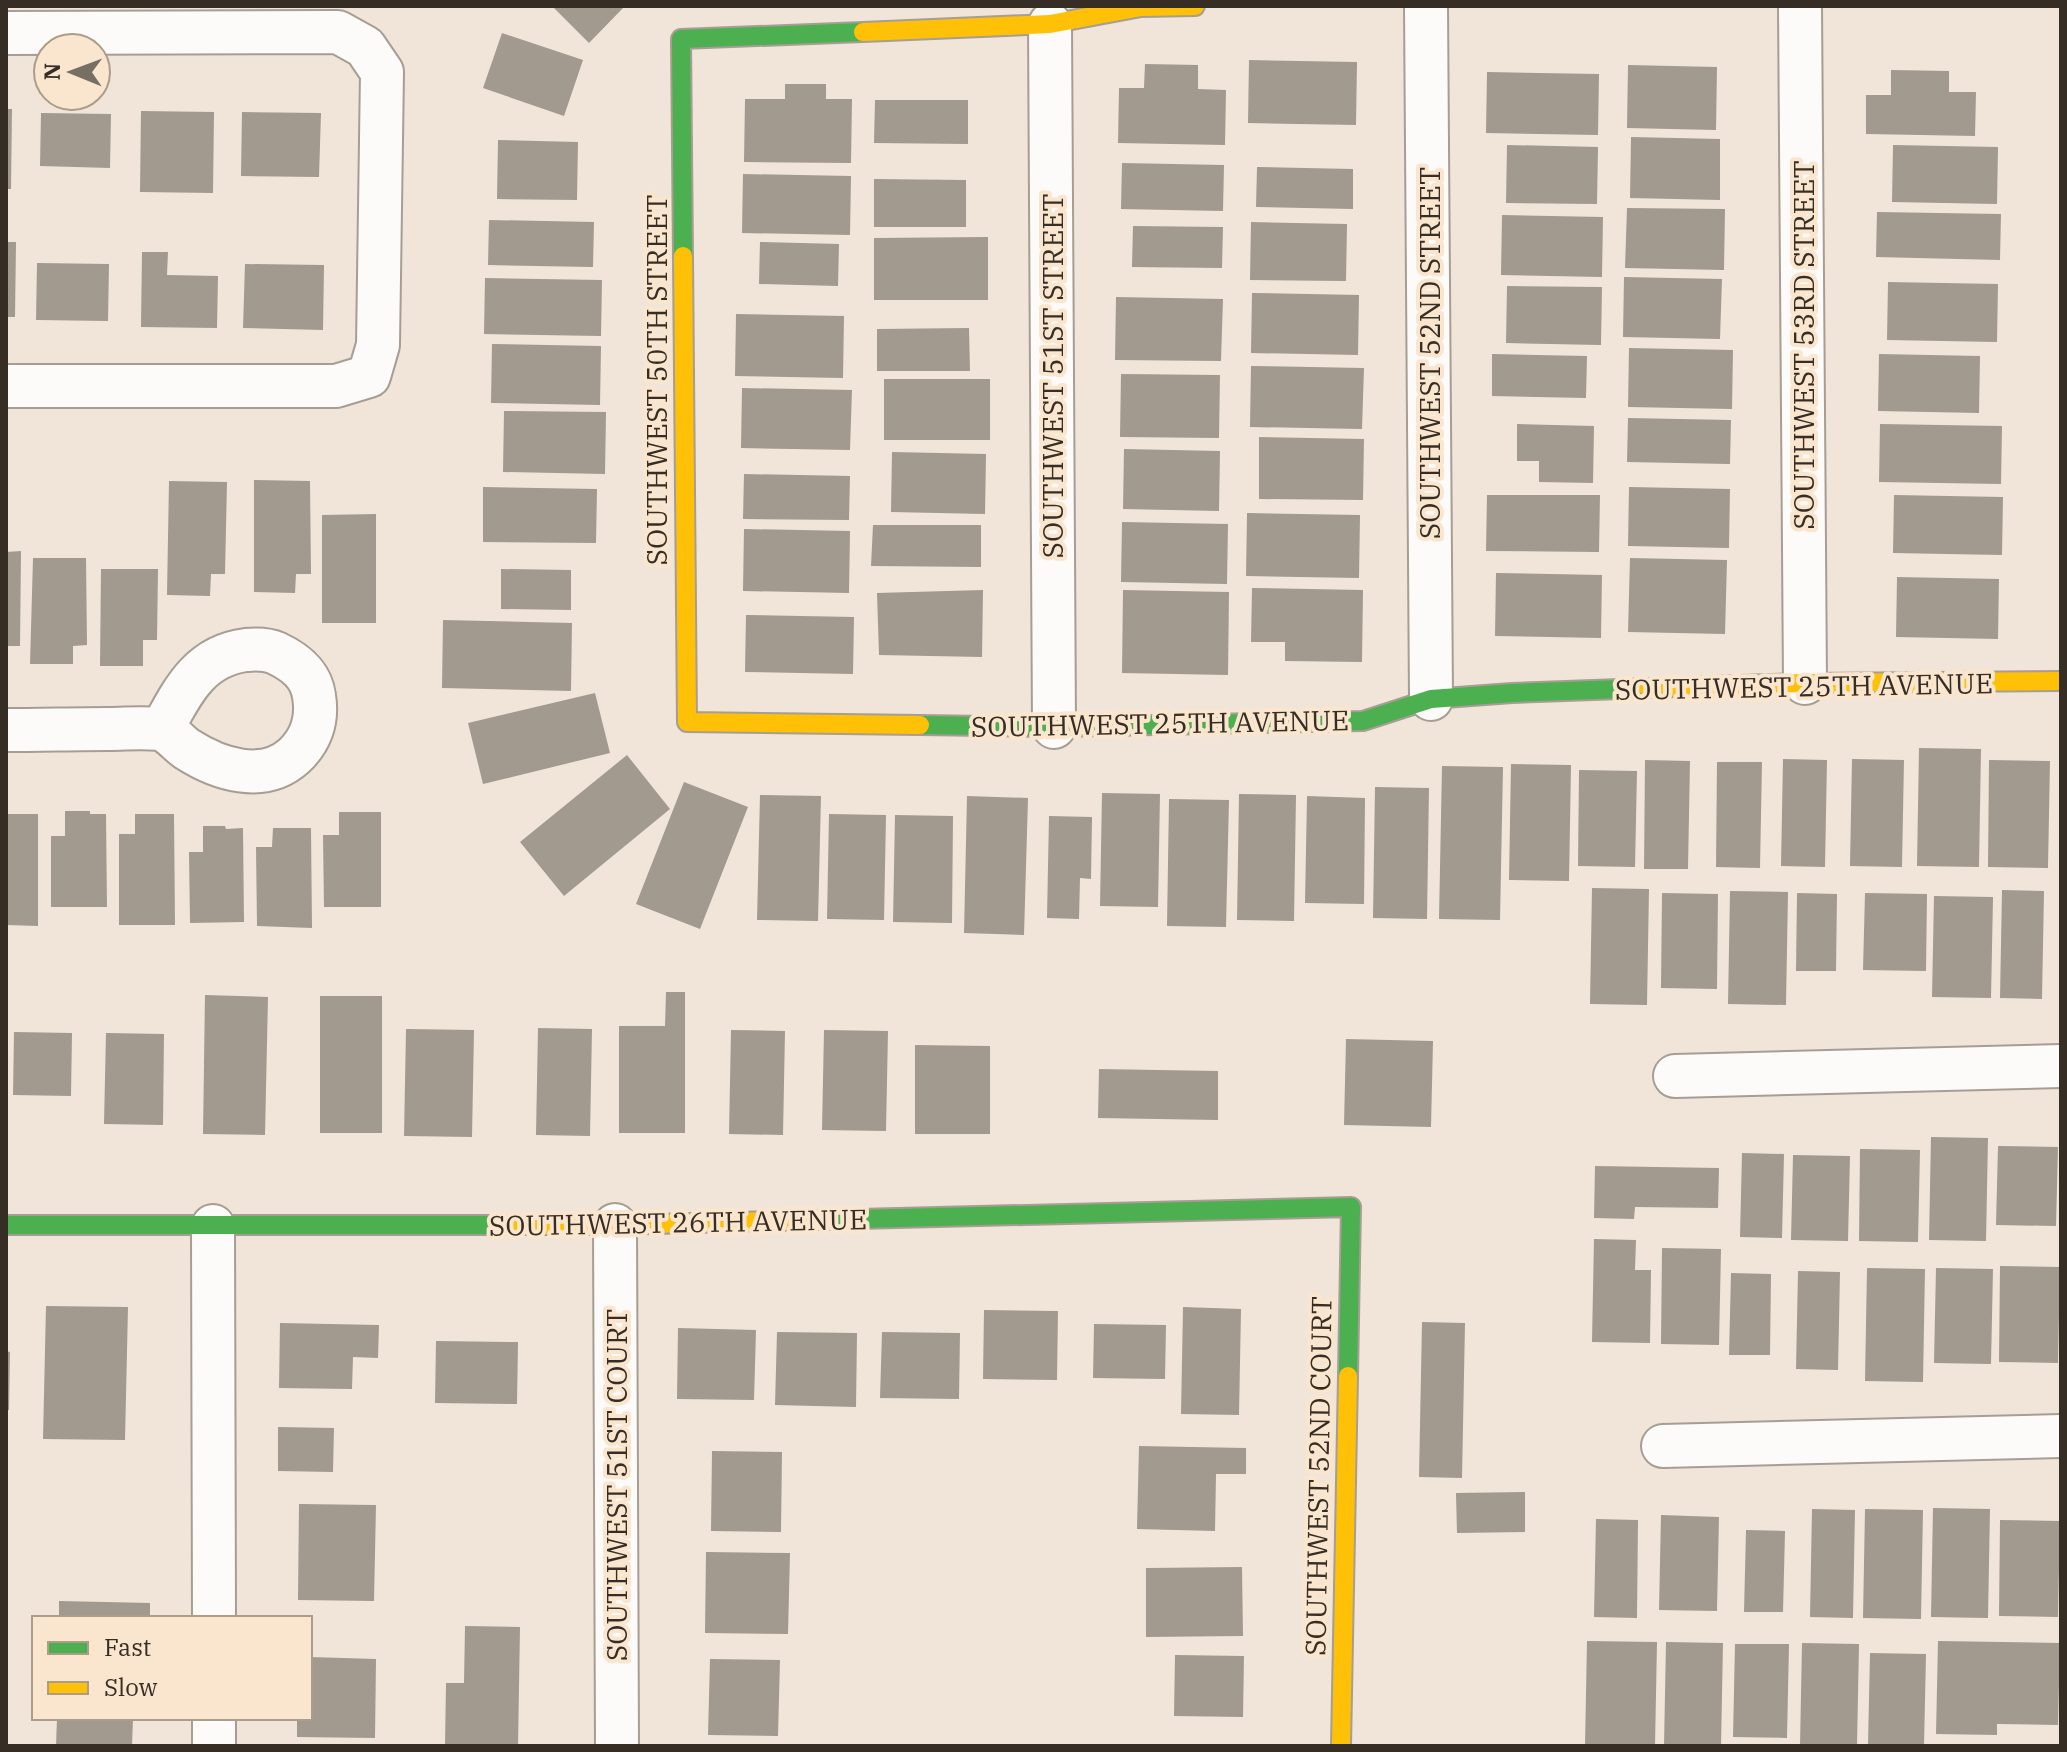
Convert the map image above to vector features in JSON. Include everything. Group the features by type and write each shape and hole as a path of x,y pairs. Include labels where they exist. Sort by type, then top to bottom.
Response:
{"street":[{"path":"1050,24 1141,7 1195,6"},
{"name":"SOUTHWEST 52ND STREET","path":"1426,6 1431,699"},
{"name":"SOUTHWEST 53RD STREET","path":"1800,6 1805,683"},
{"name":"SOUTHWEST 50TH STREET","path":"687,722 681,39 1050,24"},
{"name":"SOUTHWEST 51ST STREET","path":"1050,24 1054,727"},
{"path":"6,33 338,32 365,47 382,72 378,345 369,376 336,386 6,386"},
{"name":"SOUTHWEST 25TH AVENUE","path":"687,722 1054,727 1363,721 1431,699 1512,693 1805,683 2061,681"},
{"path":"6,730 162,729"},
{"path":"1675,1076 2061,1066"},
{"name":"SOUTHWEST 26TH AVENUE","path":"6,1225 615,1225 1351,1207"},
{"name":"SOUTHWEST 52ND COURT","path":"1341,1746 1351,1207"},
{"name":"SOUTHWEST 51ST COURT","path":"615,1225 617,1746"},
{"path":"213,1226 214,1616"},
{"path":"1663,1446 2061,1436"},
{"path":"214,1720 214,1746"}],"building":[{"path":"552,6 625,6 589,43"},
{"path":"502,33 583,60 564,116 483,88"},
{"path":"1249,60 1357,62 1356,125 1248,123"},
{"path":"1145,64 1198,65 1198,89 1226,90 1225,145 1118,143 1119,88 1144,88"},
{"path":"1628,65 1717,67 1716,130 1627,128"},
{"path":"1891,70 1949,71 1949,92 1976,92 1975,136 1866,134 1866,95 1891,95"},
{"path":"1487,72 1599,74 1598,135 1486,133"},
{"path":"785,84 826,84 826,99 852,99 851,163 744,162 745,99 785,99"},
{"path":"875,100 968,100 968,144 874,143"},
{"path":"6,109 12,109 11,189 6,189"},
{"path":"141,111 214,112 213,193 140,192"},
{"path":"242,112 321,113 319,177 241,176"},
{"path":"41,113 111,114 110,168 40,166"},
{"path":"1631,137 1720,139 1720,200 1630,198"},
{"path":"498,140 578,142 577,200 497,199"},
{"path":"1507,145 1598,147 1597,204 1506,203"},
{"path":"1893,145 1998,147 1997,204 1892,202"},
{"path":"1122,163 1224,165 1223,211 1121,209"},
{"path":"1257,167 1353,169 1353,209 1256,207"},
{"path":"743,174 851,176 850,235 742,233"},
{"path":"874,179 966,180 966,227 874,227"},
{"path":"1627,208 1725,209 1724,270 1625,268"},
{"path":"1877,212 2001,214 2000,260 1876,257"},
{"path":"1502,215 1603,217 1602,277 1501,275"},
{"path":"489,220 594,222 593,267 488,265"},
{"path":"1251,222 1347,224 1346,281 1250,280"},
{"path":"1133,226 1223,227 1222,268 1132,267"},
{"path":"988,237 988,300 874,300 874,238"},
{"path":"6,242 16,242 15,317 6,317"},
{"path":"760,242 839,244 838,286 759,284"},
{"path":"142,252 168,252 167,275 218,276 217,328 141,327"},
{"path":"37,263 109,264 108,321 36,320"},
{"path":"245,264 324,265 323,330 243,328"},
{"path":"1624,277 1722,279 1720,339 1623,337"},
{"path":"485,278 602,280 601,336 484,334"},
{"path":"1888,282 1998,284 1997,342 1887,340"},
{"path":"1507,286 1602,287 1601,345 1506,343"},
{"path":"1252,293 1359,295 1358,355 1251,353"},
{"path":"1116,297 1223,299 1221,361 1115,360"},
{"path":"736,314 844,316 843,378 735,376"},
{"path":"969,328 970,371 877,371 877,329"},
{"path":"492,344 601,346 600,405 491,403"},
{"path":"1629,348 1733,350 1732,409 1628,407"},
{"path":"1492,354 1587,356 1586,398 1492,396"},
{"path":"1879,354 1980,356 1979,413 1878,411"},
{"path":"1251,366 1364,368 1362,429 1250,427"},
{"path":"1121,374 1220,375 1219,438 1120,437"},
{"path":"884,379 990,379 990,440 884,440"},
{"path":"742,388 852,390 850,450 741,448"},
{"path":"504,411 606,412 605,474 503,472"},
{"path":"1628,418 1731,420 1730,464 1627,462"},
{"path":"1517,424 1594,426 1593,483 1539,482 1539,461 1517,461"},
{"path":"1880,424 2002,426 2001,484 1879,482"},
{"path":"1259,437 1364,439 1363,500 1259,499"},
{"path":"1124,449 1220,451 1219,511 1123,509"},
{"path":"892,452 986,454 985,514 891,512"},
{"path":"744,474 850,476 849,520 743,519"},
{"path":"254,480 310,481 311,574 296,574 295,593 254,592"},
{"path":"169,481 227,482 225,574 211,574 210,596 167,595"},
{"path":"483,487 597,489 596,543 483,542"},
{"path":"1629,487 1730,489 1729,548 1628,546"},
{"path":"1487,495 1600,495 1599,552 1486,551"},
{"path":"1894,495 2003,497 2002,555 1893,553"},
{"path":"1247,513 1360,515 1359,578 1246,576"},
{"path":"376,514 376,623 322,623 322,515"},
{"path":"1122,522 1228,524 1227,584 1121,582"},
{"path":"873,525 981,525 981,567 871,566"},
{"path":"744,529 850,531 849,593 743,591"},
{"path":"21,551 20,646 6,646 6,552"},
{"path":"33,558 86,558 87,645 73,646 73,664 30,664"},
{"path":"1630,558 1727,560 1725,634 1628,632"},
{"path":"101,569 158,569 157,640 143,640 143,666 100,666"},
{"path":"501,569 571,570 571,610 501,609"},
{"path":"1496,573 1602,575 1601,638 1495,636"},
{"path":"1897,577 1999,579 1998,639 1896,637"},
{"path":"1252,588 1363,590 1362,662 1285,661 1285,642 1251,642"},
{"path":"983,590 982,657 879,655 877,593"},
{"path":"1123,590 1229,592 1228,675 1122,673"},
{"path":"746,615 854,617 853,674 745,672"},
{"path":"443,620 572,623 571,691 442,688"},
{"path":"595,693 610,753 483,784 468,723"},
{"path":"1919,748 1981,749 1979,867 1917,866"},
{"path":"627,755 670,809 564,896 520,842"},
{"path":"1783,759 1827,760 1825,867 1781,866"},
{"path":"1852,759 1904,760 1902,867 1850,866"},
{"path":"1645,760 1690,761 1688,869 1644,869"},
{"path":"1989,760 2050,761 2048,868 1988,867"},
{"path":"1717,762 1762,762 1760,868 1716,867"},
{"path":"1511,764 1571,765 1569,881 1509,880"},
{"path":"1442,766 1503,767 1500,920 1439,919"},
{"path":"1579,770 1637,771 1635,867 1578,866"},
{"path":"684,782 748,807 700,929 636,904"},
{"path":"1375,787 1429,788 1427,919 1373,918"},
{"path":"1102,793 1160,794 1158,907 1100,906"},
{"path":"1239,794 1296,795 1294,921 1237,920"},
{"path":"760,795 821,796 818,921 757,920"},
{"path":"967,796 1028,798 1024,935 964,933"},
{"path":"1307,796 1365,798 1364,904 1305,903"},
{"path":"1169,799 1229,800 1226,927 1167,926"},
{"path":"65,811 106,814 107,907 51,907 51,836 65,836"},
{"path":"339,812 381,812 381,907 324,907 323,835 339,835"},
{"path":"6,814 38,814 38,926 6,925"},
{"path":"135,814 174,814 175,925 119,925 119,834 135,834"},
{"path":"829,814 886,815 884,920 827,919"},
{"path":"895,815 953,816 952,923 893,922"},
{"path":"1049,816 1092,817 1091,879 1080,878 1079,919 1047,918"},
{"path":"203,826 243,828 244,922 190,923 189,852 203,852"},
{"path":"273,828 311,828 312,928 257,926 256,847 272,847"},
{"path":"1592,888 1649,889 1647,1005 1590,1004"},
{"path":"2002,890 2044,891 2042,999 2000,998"},
{"path":"1730,891 1788,892 1786,1005 1728,1004"},
{"path":"1662,893 1718,894 1717,989 1661,988"},
{"path":"1797,893 1837,894 1836,971 1796,971"},
{"path":"1865,893 1927,894 1926,971 1863,970"},
{"path":"1934,896 1993,897 1991,998 1932,997"},
{"path":"666,992 685,992 685,1133 619,1133 619,1026 665,1026"},
{"path":"205,995 268,997 265,1135 203,1134"},
{"path":"320,996 382,996 382,1133 320,1133"},
{"path":"538,1028 592,1029 590,1136 536,1135"},
{"path":"406,1029 474,1030 472,1137 404,1136"},
{"path":"731,1030 785,1031 783,1135 729,1134"},
{"path":"824,1030 888,1031 886,1131 822,1130"},
{"path":"14,1032 72,1033 71,1096 13,1095"},
{"path":"106,1033 164,1034 163,1125 104,1124"},
{"path":"1346,1039 1433,1041 1431,1127 1344,1125"},
{"path":"915,1045 990,1046 990,1134 915,1134"},
{"path":"1099,1069 1218,1071 1218,1120 1098,1118"},
{"path":"1931,1137 1988,1138 1986,1241 1929,1240"},
{"path":"1998,1146 2058,1147 2056,1226 1996,1225"},
{"path":"1860,1149 1920,1150 1918,1242 1859,1241"},
{"path":"1742,1153 1784,1154 1782,1238 1740,1237"},
{"path":"1793,1155 1850,1156 1848,1241 1791,1240"},
{"path":"1595,1166 1719,1168 1718,1208 1635,1207 1634,1219 1594,1218"},
{"path":"1594,1239 1636,1240 1635,1270 1651,1270 1650,1343 1592,1342"},
{"path":"1662,1248 1721,1249 1719,1345 1661,1344"},
{"path":"2000,1266 2060,1267 2058,1363 1999,1362"},
{"path":"1867,1268 1925,1269 1923,1382 1865,1381"},
{"path":"1936,1268 1993,1269 1991,1364 1934,1363"},
{"path":"1798,1271 1840,1272 1838,1370 1796,1369"},
{"path":"1731,1273 1771,1274 1770,1355 1729,1355"},
{"path":"46,1306 128,1307 125,1440 43,1439"},
{"path":"1183,1307 1241,1309 1239,1415 1181,1414"},
{"path":"984,1310 1058,1311 1057,1380 983,1379"},
{"path":"1422,1322 1465,1323 1462,1478 1419,1477"},
{"path":"280,1323 379,1325 378,1358 353,1357 352,1389 279,1388"},
{"path":"1094,1324 1166,1325 1165,1379 1093,1378"},
{"path":"678,1328 756,1330 754,1400 677,1399"},
{"path":"777,1332 857,1333 856,1407 775,1405"},
{"path":"882,1332 960,1333 959,1399 880,1398"},
{"path":"436,1341 518,1342 517,1404 435,1403"},
{"path":"6,1351 10,1352 9,1410 6,1410"},
{"path":"278,1427 334,1428 333,1472 278,1471"},
{"path":"1139,1446 1246,1448 1246,1474 1216,1474 1215,1531 1137,1529"},
{"path":"712,1451 782,1452 781,1532 711,1531"},
{"path":"1525,1492 1525,1532 1457,1533 1456,1493"},
{"path":"299,1504 376,1505 374,1601 298,1600"},
{"path":"1933,1508 1990,1509 1988,1618 1931,1617"},
{"path":"1812,1509 1855,1510 1853,1618 1810,1617"},
{"path":"1865,1509 1923,1510 1921,1619 1863,1618"},
{"path":"1661,1515 1719,1517 1717,1611 1659,1610"},
{"path":"1596,1519 1638,1520 1637,1618 1594,1617"},
{"path":"2000,1520 2060,1521 2058,1617 1999,1616"},
{"path":"1746,1530 1785,1531 1783,1612 1744,1612"},
{"path":"706,1552 790,1553 788,1634 705,1633"},
{"path":"1242,1567 1243,1636 1146,1637 1146,1568"},
{"path":"59,1601 150,1603 150,1616 59,1616"},
{"path":"465,1626 520,1627 518,1746 445,1746 446,1683 464,1683"},
{"path":"1587,1641 1657,1642 1655,1746 1585,1746"},
{"path":"1938,1641 2060,1643 2058,1725 1997,1724 1997,1735 1936,1734"},
{"path":"1666,1642 1723,1643 1721,1746 1664,1746"},
{"path":"1802,1643 1859,1644 1857,1746 1800,1746"},
{"path":"1735,1644 1789,1644 1787,1738 1733,1737"},
{"path":"1870,1653 1926,1654 1924,1746 1868,1745"},
{"path":"1175,1655 1244,1656 1243,1717 1174,1716"},
{"path":"312,1657 376,1659 375,1738 297,1737 297,1720 312,1720"},
{"path":"710,1659 780,1660 778,1736 708,1735"},
{"path":"57,1720 133,1720 132,1746 56,1746"}],"traffic: fast":[{"path":"683,256 681,39 863,32"},
{"path":"920,725 1054,727 1363,721 1431,699 1648,688"},
{"path":"817,1220 1351,1207 1348,1376"},
{"path":"6,1225 508,1225"}],"traffic: slow":[{"path":"863,32 1050,24 1141,7 1195,6"},
{"path":"683,256 687,722 920,725"},
{"path":"1648,688 2061,681"},
{"path":"508,1225 817,1220"},
{"path":"1341,1746 1348,1376"}]}
